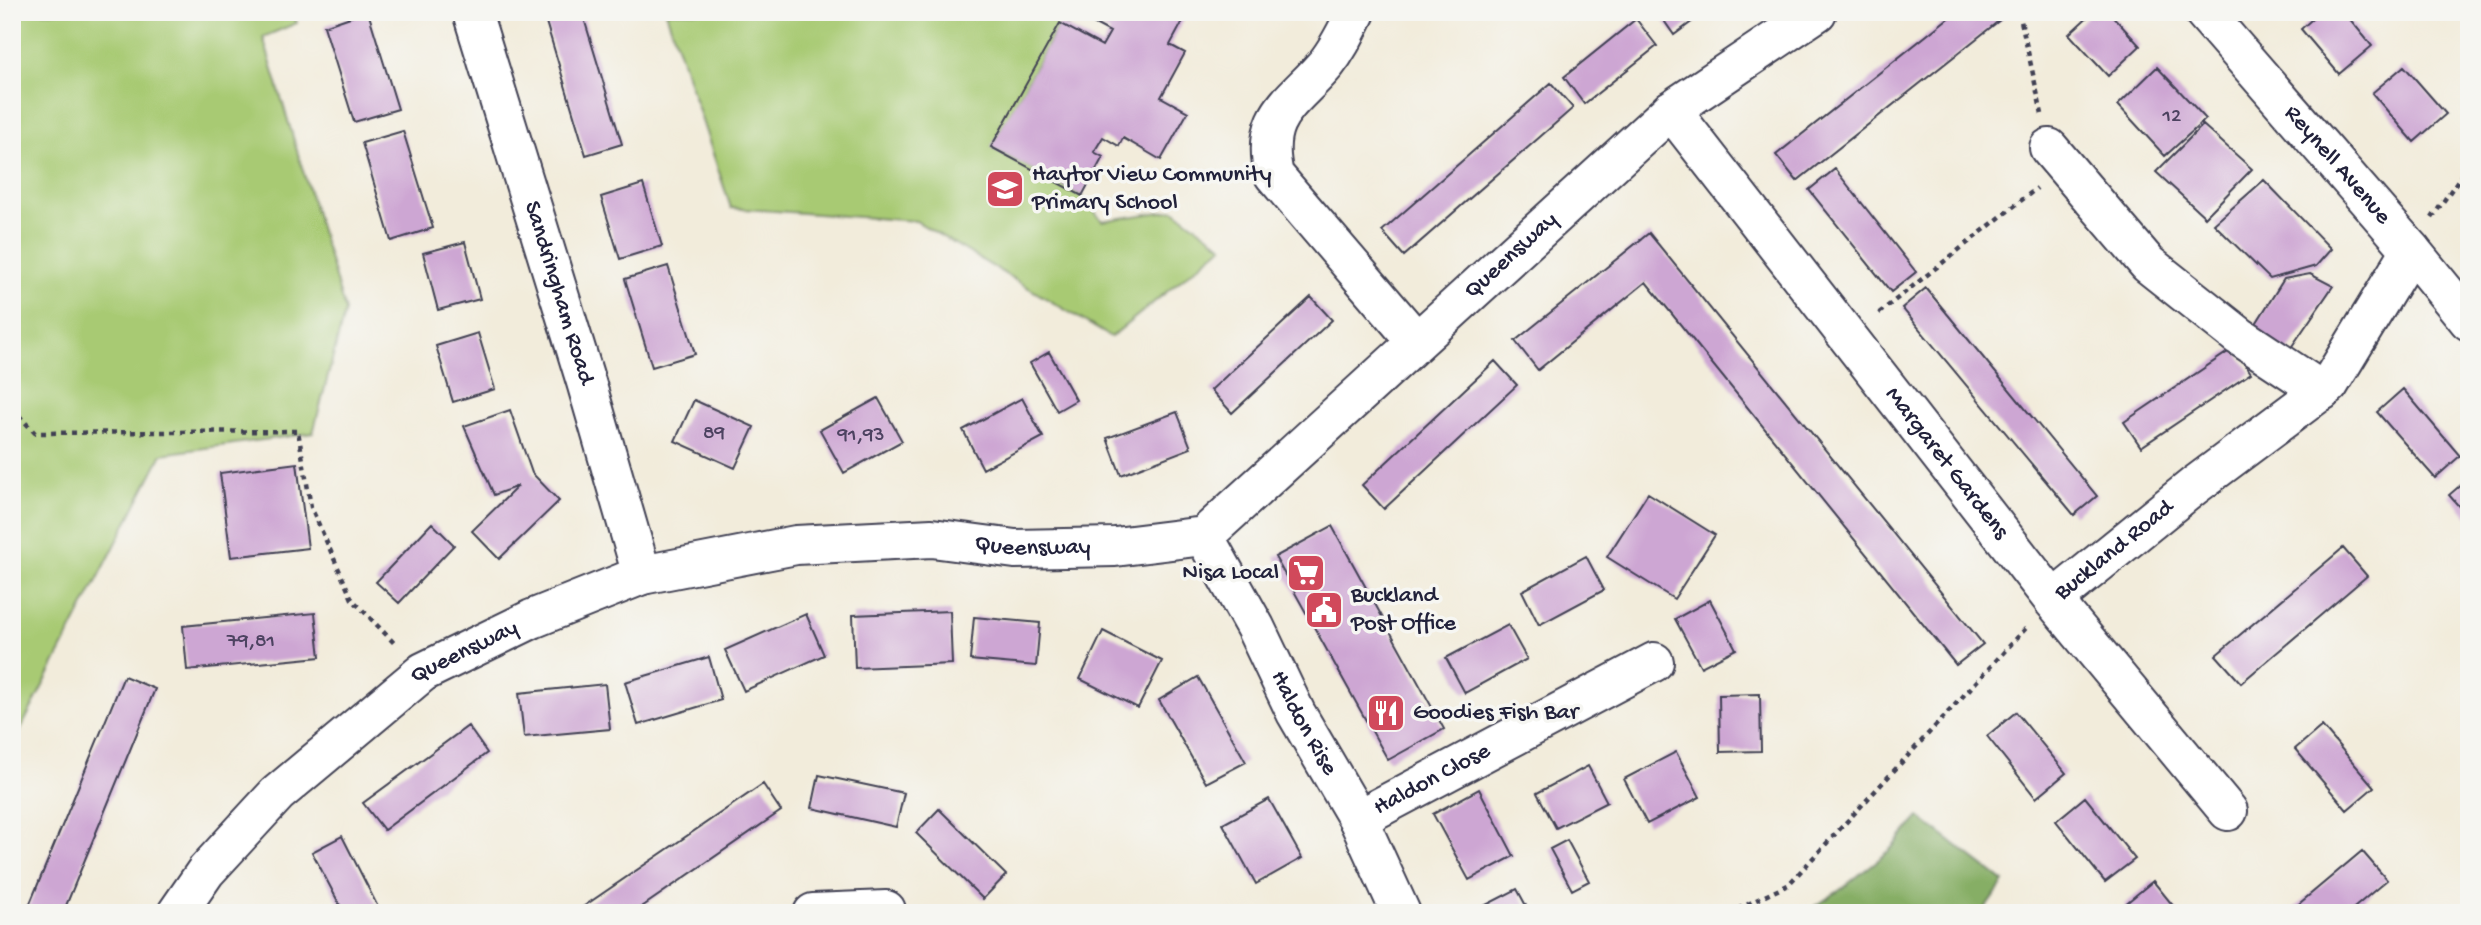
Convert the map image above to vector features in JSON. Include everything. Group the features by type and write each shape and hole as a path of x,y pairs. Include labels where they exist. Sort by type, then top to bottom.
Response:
{"street":[{"name":"Sandringham Road","path":"472,12 586,382 642,575"},
{"path":"1356,12 1337,50 1283,107 1270,140 1270,158 1274,175 1416,341"},
{"name":"Queensway","path":"177,913 206,871 277,794 423,672 532,619 642,575 796,545 932,538 1015,549 1115,547 1204,536 1671,110 1817,12"},
{"name":"Reynell Avenue","path":"2204,12 2411,250 2469,321"},
{"name":"Margaret Gardens","path":"1671,110 2053,600 2228,811"},
{"path":"2057,157 2148,264 2239,335 2322,391"},
{"name":"Buckland Road","path":"2053,600 2194,486 2329,385 2411,250"},
{"name":"Haldon Rise","path":"1204,536 1255,627 1296,713 1358,819 1401,913"},
{"name":"Haldon Close","path":"1358,819 1654,662"},
{"path":"813,913 886,910"}],"path":[{"path":"1848,338 2057,157 2019,12"},
{"path":"2411,250 2469,164"},
{"path":"12,408 35,433 298,431 311,507 352,599 423,672"},
{"name":"Buckland Road","path":"1729,913 1788,885 2053,600"}],"green space":[{"path":"12,12 293,12 297,23 263,37 345,311 313,433 162,454 12,746"},
{"path":"666,12 1076,12 1063,34 1059,24 992,147 1082,196 1102,221 1174,210 1223,246 1111,337 916,221 731,208"},
{"path":"1919,817 2004,882 1982,913 1805,913 1840,890 1888,852"}],"building":[{"path":"368,12 398,109 354,122 324,26"},
{"path":"543,12 582,12 622,144 586,155"},
{"path":"1082,12 1188,12 1170,45 1185,53 1161,97 1188,112 1161,160 1123,138 1119,146 1103,137 1094,152 1103,157 1082,196 991,147 1060,23 1102,46 1110,32 1080,16"},
{"path":"1658,12 1705,12 1674,35"},
{"path":"1956,12 2010,12 1797,181 1776,155"},
{"path":"2093,12 2109,12 2140,46 2108,76 2069,34"},
{"path":"2320,12 2344,12 2372,46 2339,74 2301,29"},
{"path":"1636,19 1657,46 1584,104 1564,77"},
{"path":"2404,66 2446,114 2414,142 2372,93"},
{"path":"2157,67 2206,119 2165,156 2118,105"},
{"path":"1551,83 1573,108 1404,256 1382,231"},
{"path":"2203,125 2252,169 2205,217 2156,172"},
{"path":"403,131 433,228 391,241 362,143"},
{"path":"1835,169 1916,272 1891,292 1809,190"},
{"path":"2264,180 2331,249 2316,266 2270,279 2214,224"},
{"path":"643,184 662,246 620,259 601,197"},
{"path":"1649,233 1983,644 1956,665 1646,282 1538,370 1515,341"},
{"path":"465,242 480,299 438,310 423,253"},
{"path":"668,266 695,354 652,367 625,279"},
{"path":"2310,274 2333,286 2288,352 2252,330 2284,279"},
{"path":"1926,288 2097,496 2074,515 1902,308"},
{"path":"1311,297 1332,320 1232,413 1211,390"},
{"path":"478,333 495,389 453,402 436,346"},
{"path":"2234,348 2251,373 2141,447 2124,422"},
{"path":"1049,352 1076,400 1057,411 1030,363"},
{"path":"1495,361 1517,385 1384,509 1362,485"},
{"path":"2403,389 2460,456 2435,478 2377,412"},
{"path":"878,398 902,441 844,473 820,430"},
{"path":"1022,398 1043,437 983,469 963,430"},
{"path":"694,400 754,427 735,468 675,441"},
{"path":"510,410 532,473 559,501 499,559 472,531 518,486 494,495 464,426"},
{"path":"1177,412 1191,448 1121,475 1107,438"},
{"path":"297,463 308,548 231,557 220,473"},
{"path":"2469,478 2469,518 2449,495"},
{"path":"1648,493 1715,535 1674,599 1607,557"},
{"path":"432,523 454,545 399,603 376,582"},
{"path":"1332,526 1444,729 1388,760 1275,557"},
{"path":"2343,548 2367,576 2241,683 2216,655"},
{"path":"1586,556 1604,590 1539,625 1522,591"},
{"path":"1710,600 1736,649 1701,667 1675,619"},
{"path":"950,611 952,664 855,668 853,615"},
{"path":"315,613 320,657 187,670 183,626"},
{"path":"806,614 824,655 744,691 725,650"},
{"path":"974,617 1040,623 1036,666 970,660"},
{"path":"1508,625 1527,659 1465,693 1446,658"},
{"path":"1103,631 1162,661 1138,708 1080,679"},
{"path":"709,657 721,700 638,725 625,682"},
{"path":"124,676 155,689 63,913 26,913"},
{"path":"1198,677 1246,762 1206,783 1159,700"},
{"path":"605,684 610,729 524,737 519,693"},
{"path":"1760,694 1761,751 1720,752 1719,695"},
{"path":"2016,712 2066,773 2036,798 1987,736"},
{"path":"468,726 487,753 384,830 363,803"},
{"path":"2322,726 2374,787 2347,810 2295,749"},
{"path":"1676,752 1700,797 1647,824 1624,779"},
{"path":"1588,766 1607,802 1556,828 1537,793"},
{"path":"819,775 904,793 896,827 812,808"},
{"path":"763,784 781,811 633,913 574,913"},
{"path":"1479,789 1514,856 1469,880 1433,814"},
{"path":"2085,797 2135,859 2105,882 2056,821"},
{"path":"1269,799 1302,858 1256,884 1223,824"},
{"path":"939,809 1006,875 983,899 916,833"},
{"path":"342,836 381,913 344,913 312,852"},
{"path":"1567,840 1589,881 1572,890 1550,849"},
{"path":"2362,851 2387,880 2348,913 2288,913"},
{"path":"2153,881 2179,913 2131,913 2124,905"},
{"path":"1517,889 1530,913 1485,913 1482,907"}],"place":[{"name":"Haytor View Community Primary School","path":"1005,189"},
{"name":"Nisa Local","path":"1306,573"},
{"name":"Buckland Post Office","path":"1324,610"},
{"name":"Goodies Fish Bar","path":"1386,713"}]}
